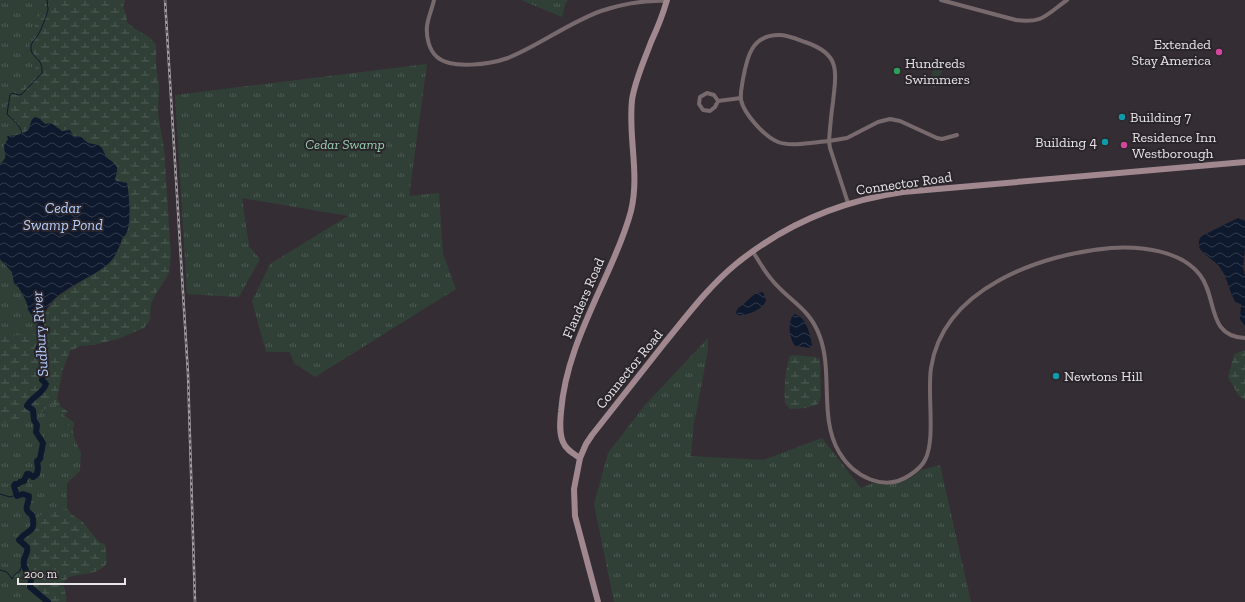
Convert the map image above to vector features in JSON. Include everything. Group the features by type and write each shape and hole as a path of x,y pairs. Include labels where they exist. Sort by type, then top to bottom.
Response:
{"street":[{"path":"434,0 427,27 428,41 431,49 436,57 443,61 450,64 468,65 506,58 576,22 602,11 648,0 667,1"},
{"path":"941,0 1024,21 1040,19 1047,16 1067,0"},
{"path":"959,5 963,0"},
{"name":"Flanders Road","path":"580,458 573,454 565,446 561,438 561,419 566,380 576,345 620,243 629,218 634,187 631,123 634,91 641,68 667,1"},
{"path":"848,203 829,141 835,74 833,61 828,54 818,48 784,35 777,35 763,39 756,43 747,58 740,98 746,113 768,136 780,143 787,144 829,141 847,138 878,122 890,119 900,121 937,138 942,139 957,135"},
{"path":"706,93 714,95 718,101 715,107 710,111 703,110 699,104 700,97 706,93"},
{"path":"718,101 740,98"},
{"name":"Connector Road","path":"580,458 592,435 693,309 726,274 753,252 804,221 848,203 879,196 929,189 1245,162"},
{"path":"753,252 772,280 808,315 819,333 825,354 829,423 834,444 838,452 858,474 878,482 895,482 902,480 914,473 924,461 929,447 930,438 929,390 931,368 936,348 945,329 956,314 974,297 1000,280 1023,269 1044,261 1067,255 1111,248 1139,248 1169,254 1186,262 1199,274 1208,288 1219,326 1228,334 1245,338"},
{"path":"580,458 574,489 575,516 598,602"}],"green space":[{"path":"0,0 125,0 123,7 127,22 135,29 149,37 156,45 156,66 159,86 158,114 164,148 171,256 169,273 154,297 151,304 150,320 144,328 118,339 93,345 80,346 70,351 63,369 57,399 61,407 68,412 64,415 74,423 73,431 75,443 66,482 66,507 71,514 82,521 99,542 105,544 107,562 98,571 68,578 64,583 66,602 0,602 0,259 42,332 43,317 56,298 108,263 121,245 122,238 126,232 129,215 128,187 122,181 118,182 115,179 117,172 114,163 106,157 104,151 98,145 90,144 79,136 73,136 70,130 62,131 51,123 45,124 37,117 30,123 28,131 21,133 0,164"},
{"path":"0,0 47,0 30,38 29,44 38,61 38,64 25,83 11,87 7,97 6,110 12,116 21,133 14,136 7,136 7,141 4,145 5,158 0,164"},
{"path":"521,0 568,0 566,2 562,17"},
{"name":"Cedar Swamp","path":"427,64 409,196 439,193 443,254 456,289 315,377 294,363 290,352 266,352 252,301 270,264 348,216 242,198 249,246 260,259 239,297 187,294 175,95"},
{"path":"934,68 942,71 935,88 928,85"},
{"path":"0,259 12,272 14,283 24,297 29,313 36,321 40,334 0,336"},
{"path":"708,338 708,350 694,422 691,456 763,460 822,438 861,488 873,483 887,485 899,483 911,478 921,470 940,465 971,602 614,602 594,504 608,453 645,405"},
{"path":"1245,350 1245,400 1239,396 1228,377 1234,354"},
{"path":"794,355 820,359 821,396 818,404 806,408 790,409 785,403 787,367 790,356"},
{"path":"49,404 59,405 81,453 80,471 67,483 67,509 35,516 32,498 21,494 19,487 27,485 32,478 38,477 40,473 43,451 46,443 39,432 41,426 38,419 38,414 47,408"},
{"path":"36,421 36,432 41,440 38,471 35,476 25,476 16,483 15,494 20,501 27,502 27,510 33,523 30,533 20,542 28,552 24,566 31,579 30,587 48,602 0,602 0,422"}],"water":[{"name":"Cedar Swamp Pond","path":"35,117 40,119 45,124 51,123 62,131 70,130 73,136 81,137 88,143 98,145 102,148 106,157 117,167 116,181 127,183 130,208 128,229 111,261 102,269 68,289 49,305 44,316 43,329 41,332 39,331 36,321 28,310 24,297 14,283 12,272 0,259 0,164 5,157 4,145 8,139 7,136 13,136 27,131 31,121"},
{"path":"1238,218 1245,221 1243,267 1245,277 1245,326 1240,319 1241,304 1236,303 1219,266 1206,256 1199,247 1199,239 1202,236"},
{"path":"763,292 766,300 762,306 750,314 737,315 736,313 738,308 757,293"},
{"path":"794,314 802,318 807,326 812,345 810,348 795,346 793,343 790,334 790,321"}],"waterway":[{"path":"22,133 18,125 7,114 10,95 12,93 19,95 22,94 42,73 41,64 33,55 31,47 45,19 48,9 47,0"},
{"name":"Sudbury River","path":"41,325 43,339 38,349 44,355 44,361 41,369 43,375 42,380 46,384 42,391 27,406 33,410 34,420 37,425 36,432 43,443 40,459 37,461 37,474 33,477 27,474 24,481 15,484 14,486 17,496 23,494 29,496 27,511 32,515 33,521 32,528 19,540 27,547 24,563 31,579 30,587 48,602"},
{"path":"0,494 10,497 16,495"},
{"path":"0,570 7,572 12,579 14,575 20,571 21,567 24,566"}],"railway":[{"path":"165,0 188,374 195,602"}],"place":[{"name":"Extended Stay America","path":"1219,52"},
{"name":"Hundreds Swimmers","path":"897,71"},
{"name":"Building 7","path":"1122,117"},
{"name":"Building 4","path":"1105,142"},
{"name":"Residence Inn Westborough","path":"1124,145"},
{"name":"Newtons Hill","path":"1056,376"}]}
